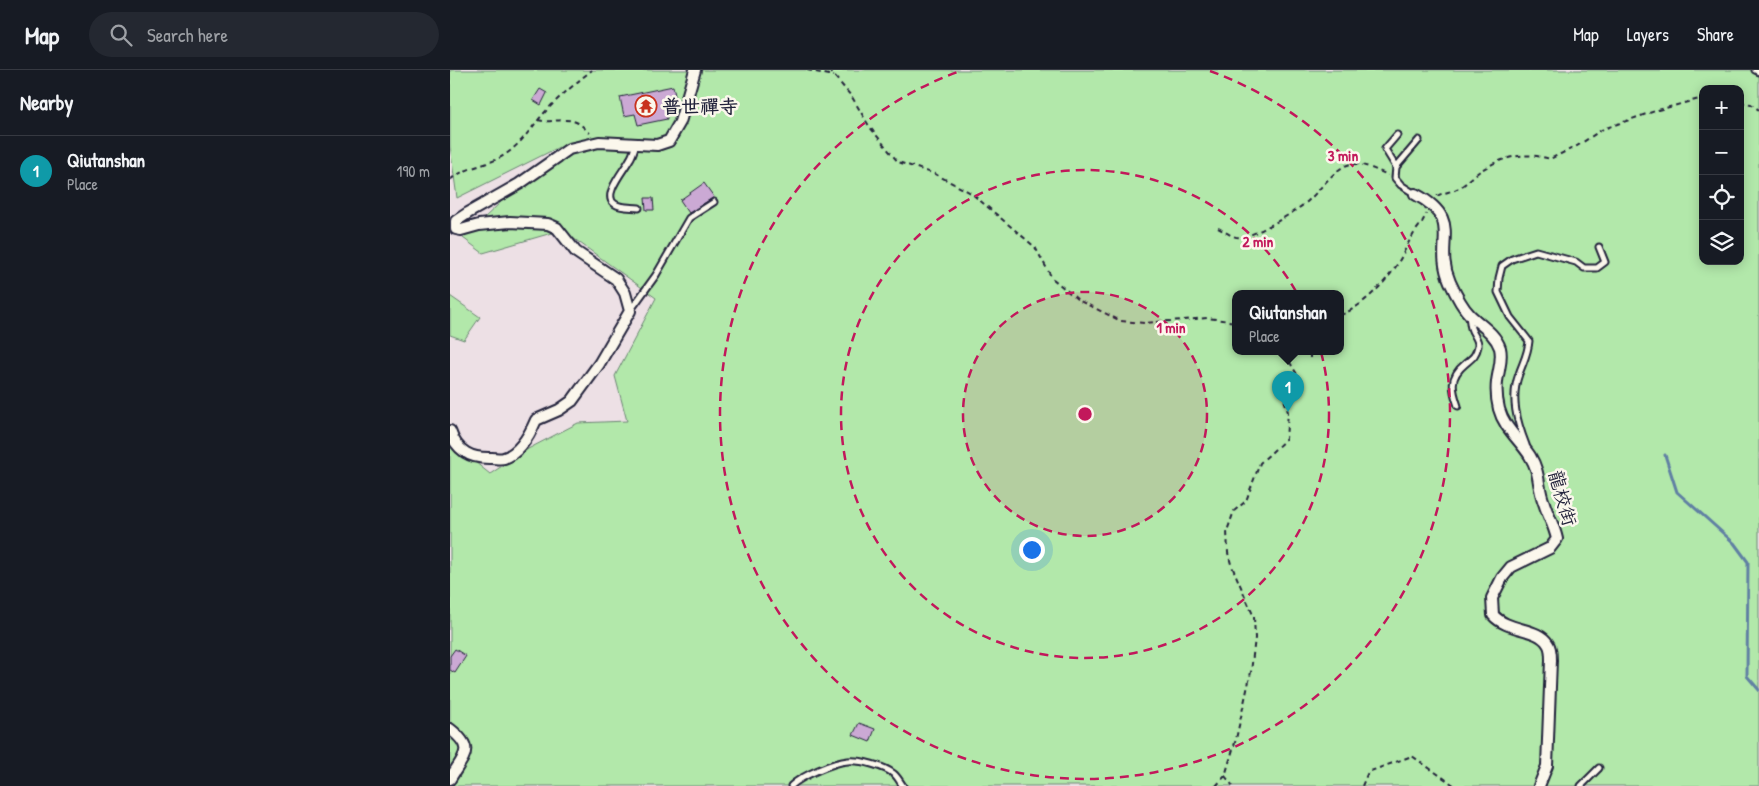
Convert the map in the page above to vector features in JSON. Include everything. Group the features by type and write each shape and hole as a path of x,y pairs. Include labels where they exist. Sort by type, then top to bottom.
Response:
{"street":[{"path":"450,431 453,440 466,454 485,458 504,458 518,449 528,438 536,420 559,410 572,401 598,364 630,311 625,293 616,279 576,252 557,228 548,224 510,222 479,225 461,230 456,229 456,222 468,213 519,184 569,149 599,142 657,145 669,141 680,122 695,70"},
{"name":"龍校街","path":"1415,194 1430,202 1437,208 1442,217 1445,232 1445,263 1449,281 1469,314 1487,329 1494,337 1500,349 1500,366 1497,382 1499,411 1512,435 1530,455 1538,471 1543,502 1553,523 1557,539 1550,548 1511,567 1502,578 1492,598 1493,615 1498,622 1509,627 1541,635 1549,645 1552,660 1547,766 1539,786"},
{"path":"450,729 462,738 466,744 466,751 450,781 450,786"}],"lane":[{"path":"1755,70 1759,72"},
{"path":"1396,167 1385,149 1397,135"},
{"path":"1415,194 1401,186 1395,178 1396,167 1418,140"},
{"path":"636,144 631,158 610,195 611,200 616,205 639,208"},
{"path":"630,311 656,275 689,218 714,202"},
{"path":"1530,455 1518,426 1514,404 1515,388 1528,351 1529,341 1510,317 1498,292 1502,266 1512,259 1536,251 1576,262 1584,268 1598,268 1605,262 1599,247"},
{"path":"1458,406 1452,389 1454,378 1459,369 1472,359 1476,353 1478,342 1470,327 1469,314"},
{"path":"791,786 796,781 819,770 848,761 876,765 894,774 903,786"},
{"path":"1581,786 1599,768"}],"path":[{"path":"450,180 457,173 505,154 524,138 546,111 592,70"},
{"path":"807,70 834,76"},
{"path":"829,70 852,97 869,126 898,162 935,174 971,193 1035,246 1052,278 1078,300 1121,321 1144,323 1208,318 1232,321"},
{"path":"1344,314 1364,302 1399,262 1414,232 1423,221 1430,202 1441,194 1458,188 1480,171 1500,160 1517,155 1538,155 1550,159 1577,146 1603,129 1658,110 1699,99"},
{"path":"1744,103 1751,104 1759,110"},
{"path":"538,120 548,123 568,119 578,123 599,142"},
{"path":"1218,228 1234,237 1243,237 1274,223 1294,213 1308,202 1345,165 1354,163 1395,178"},
{"path":"1216,786 1225,776 1236,739 1251,672 1256,638 1254,617 1228,553 1227,531 1234,511 1246,501 1260,463 1286,439 1288,412 1284,399 1298,376 1285,355"},
{"path":"1362,786 1368,772 1412,756 1454,786"},
{"path":"1225,776 1233,786"}],"green space":[{"path":"450,70 1759,70 1759,786 450,786 450,442 490,474 528,449 578,423 627,421 615,376 656,298 562,230 483,253 463,238 559,147 457,198 450,146"},
{"path":"450,296 480,317 464,340 450,335"}],"building":[{"name":"普世禪寺","path":"673,86 677,105 665,107 667,119 638,125 635,114 624,116 620,97"},
{"path":"540,89 547,93 541,105 533,100"},
{"path":"704,183 714,197 689,213 680,200"},
{"path":"645,198 653,198 654,210 646,210"},
{"path":"455,649 466,656 455,673 450,670 450,656"},
{"path":"859,723 875,729 870,742 853,735"}],"waterway":[{"path":"1665,455 1677,492 1734,543 1748,562 1747,676 1759,690"}],"place":[{"name":"普世禪寺","path":"646,106"},
{"name":"Qiutanshan","path":"1288,412"}]}
